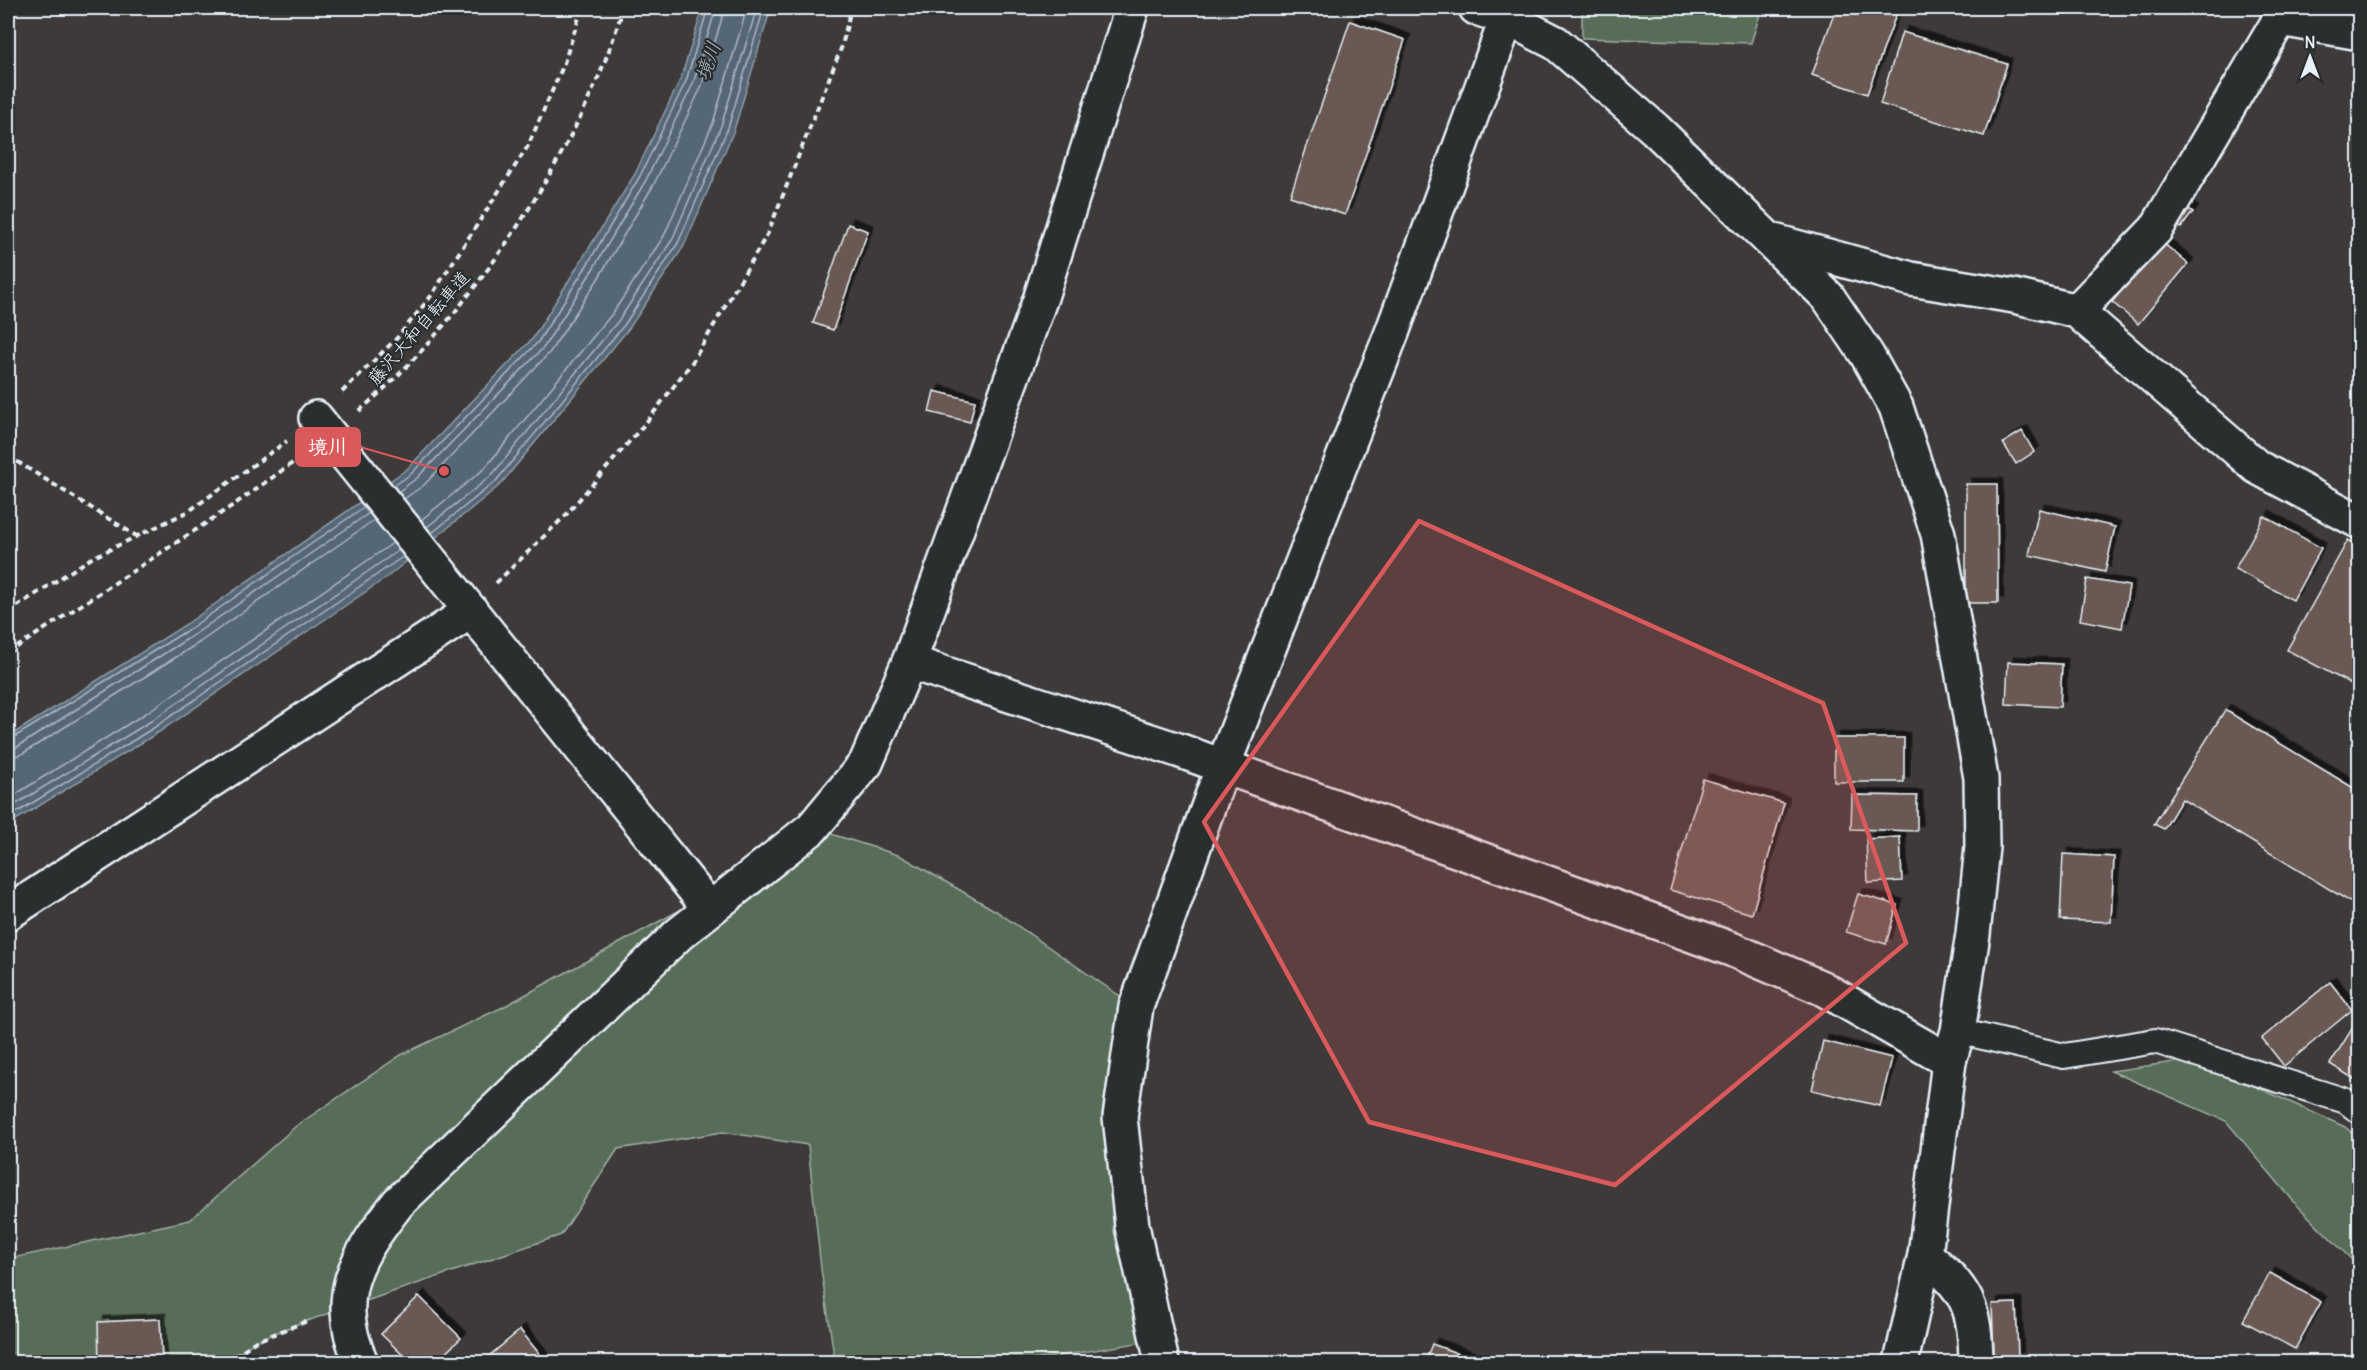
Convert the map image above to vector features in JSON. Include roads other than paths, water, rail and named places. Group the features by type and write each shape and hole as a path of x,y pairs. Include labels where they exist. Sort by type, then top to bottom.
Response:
{"street":[{"path":"361,1362 348,1329 346,1307 356,1267 372,1237 398,1203 710,908 812,828 866,763 909,662 1041,297 1132,8"},
{"path":"1476,8 1507,18 1556,43 1599,79 1772,241 1828,297 1867,355 1896,407 1938,534 1981,778 1982,847 1973,934 1954,1046 1925,1255 1901,1362"},
{"path":"1162,1362 1132,1226 1120,1117 1136,1007 1223,766 1393,330 1507,18"},
{"path":"2077,311 2156,229 2280,19 2360,33"},
{"path":"1772,241 1911,279 2014,296 2077,311 2257,467 2360,522"},
{"path":"328,433 468,605 482,628 710,908"},
{"path":"8,913 468,605"},
{"path":"909,662 1223,766 1731,949 1954,1046"},
{"path":"1925,1255 1949,1275 1970,1304 1976,1362"}],"lane":[{"path":"1954,1046 2064,1056 2156,1041 2346,1101 2360,1112"}],"water":[{"path":"703,8 771,8 734,130 684,246 630,327 500,485 386,578 159,732 8,825 8,737 188,623 407,469 533,338 635,174 681,78"}],"place":[{"name":"境川","path":"444,471"}]}
